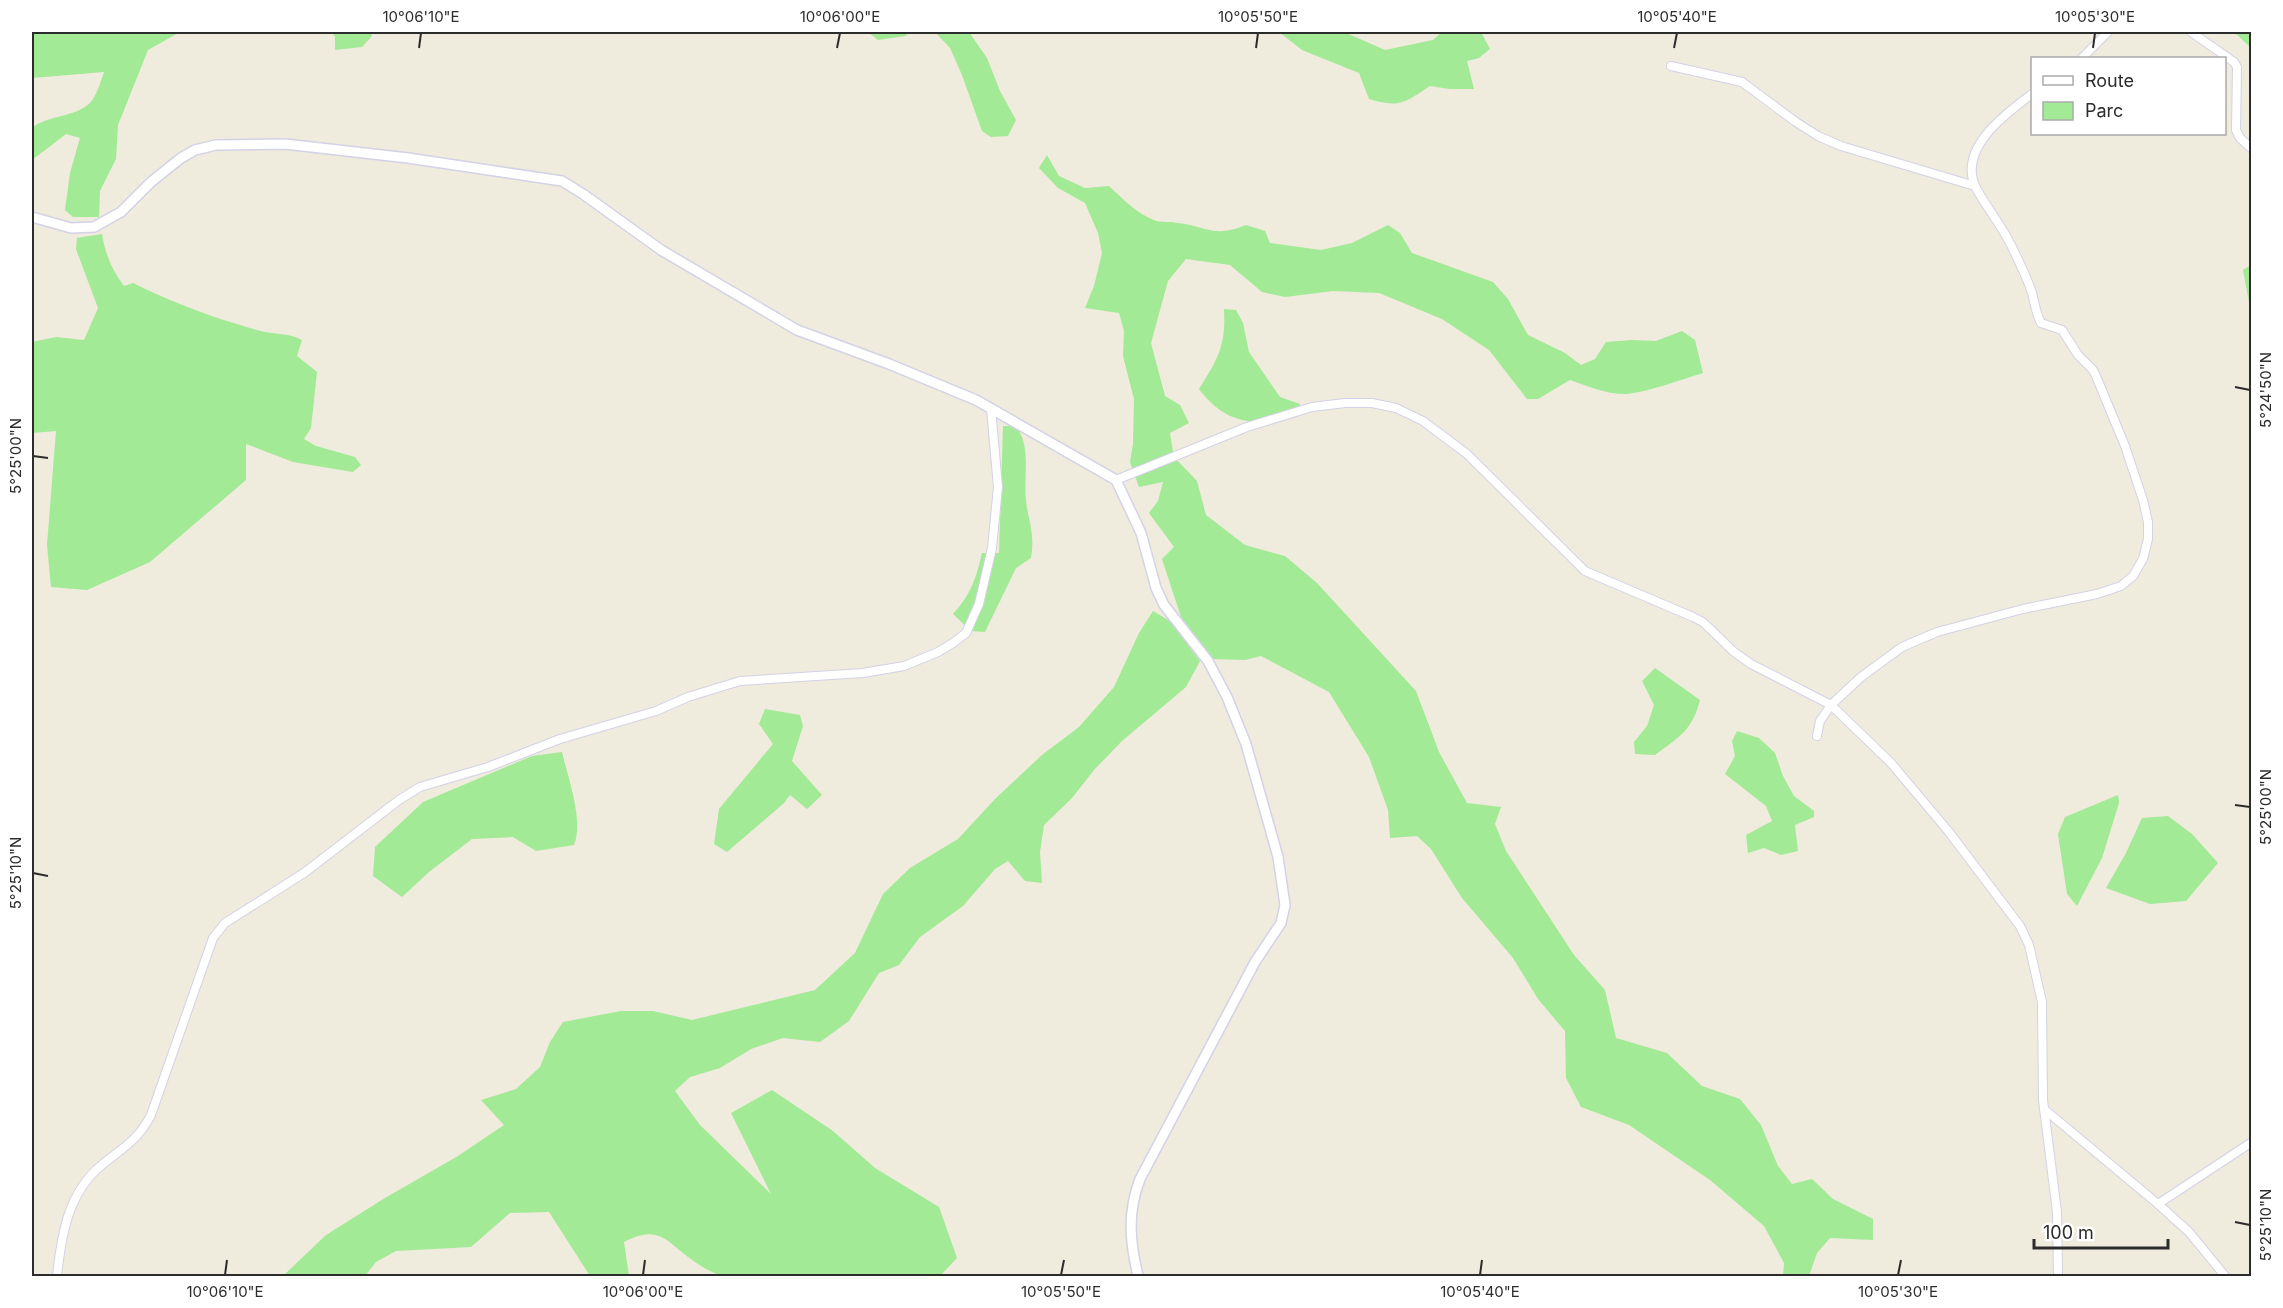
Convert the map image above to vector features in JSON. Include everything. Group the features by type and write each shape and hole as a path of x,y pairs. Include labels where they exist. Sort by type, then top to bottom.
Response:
{"street":[{"path":"2083,57 2108,32"},
{"path":"2192,32 2234,62 2237,67 2236,130 2240,138 2252,149"},
{"path":"1671,66 1742,82 1796,122 1818,136 1841,146 1975,186"},
{"path":"1818,736 1820,721 1831,705 1861,677 1917,639 1972,622 2097,594 2121,586 2133,576 2143,559 2148,530 2143,500 2125,447 2093,370 2082,360 2062,330 2041,323 2037,317 2025,275 2007,236 1975,186 1972,174 1973,158 1978,145 2014,108 2031,95"},
{"path":"32,217 71,228 94,227 121,212 151,182 181,158 195,150 216,145 285,144 408,158 546,178 572,186 661,250 796,330 889,364 976,400 1116,480 1141,533 1156,588 1164,605 1208,661 1227,697 1246,744 1280,867 1285,904 1281,923 1255,962 1140,1179 1135,1192 1130,1225 1138,1276"},
{"path":"1116,480 1247,427 1312,407 1372,403 1396,408 1423,421 1467,454 1585,571 1694,617 1703,622 1734,652 1751,664 1831,705 1898,772 1949,832 2020,926 2030,945 2042,1002 2044,1109 2058,1212 2058,1276"},
{"path":"57,1276 61,1244 68,1217 79,1190 97,1170 138,1137 150,1116 213,938 225,923 304,873 399,800 420,787 488,767 560,739 656,711 688,697 740,681 863,673 904,666 938,652 966,633 978,604 992,548 996,520 998,487 991,409"},
{"path":"2044,1109 2189,1232 2225,1276"},
{"path":"2158,1204 2252,1142"}],"green space":[{"path":"32,32 180,32 148,50 118,125 116,159 100,191 99,217 73,217 65,210 70,173 80,138 66,134 32,160 32,128 45,121 84,108 96,93 104,72 32,78"},
{"path":"332,32 371,32 372,36 362,47 335,50 335,37"},
{"path":"868,32 908,32 906,36 878,40"},
{"path":"935,32 969,32 987,58 1000,91 1016,120 1008,136 991,137 982,131 950,48"},
{"path":"1279,32 1344,32 1385,50 1433,40 1442,32 1481,32 1490,49 1479,58 1467,61 1474,89 1430,86 1407,100 1388,103 1369,99 1359,73 1302,50"},
{"path":"2234,32 2251,32 2251,48"},
{"path":"1047,155 1059,176 1085,188 1109,186 1136,210 1157,221 1175,222 1218,231 1246,225 1265,231 1270,243 1321,250 1352,243 1388,225 1400,233 1412,253 1493,282 1508,299 1528,335 1565,353 1581,365 1595,359 1606,342 1656,341 1682,331 1695,340 1703,373 1625,394 1604,391 1570,380 1538,399 1527,399 1489,350 1442,319 1379,293 1333,291 1285,297 1262,292 1230,265 1186,259 1168,281 1151,343 1165,396 1180,405 1189,423 1170,433 1174,457 1197,481 1206,515 1245,545 1285,556 1317,583 1416,691 1439,752 1467,803 1501,807 1495,824 1506,851 1574,955 1605,990 1616,1038 1667,1053 1702,1086 1740,1099 1761,1125 1778,1166 1792,1184 1812,1179 1833,1199 1873,1219 1873,1240 1830,1238 1817,1253 1809,1276 1783,1276 1784,1263 1764,1226 1710,1180 1629,1125 1581,1107 1566,1078 1565,1031 1538,999 1513,958 1462,898 1431,849 1417,836 1390,838 1388,810 1369,757 1329,692 1261,656 1245,660 1213,659 1181,617 1162,559 1174,547 1149,513 1158,501 1163,482 1139,487 1130,462 1133,444 1134,399 1123,356 1124,331 1119,313 1085,308 1094,286 1102,253 1098,233 1085,203 1058,188 1039,168"},
{"path":"102,234 110,262 124,286 133,283 209,315 263,332 302,340 297,356 317,372 311,428 304,439 316,446 355,457 361,465 353,472 293,462 246,444 246,480 150,562 87,590 51,587 47,545 56,431 32,433 32,342 56,337 84,340 98,308 76,249 77,238"},
{"path":"2251,265 2251,304 2243,270"},
{"path":"1224,309 1236,310 1243,323 1249,352 1280,397 1300,404 1299,414 1256,422 1232,417 1210,401 1199,389 1222,343"},
{"path":"1003,426 1016,426 1024,443 1025,492 1032,535 1031,558 1016,568 985,632 971,631 953,614 972,586 982,553 999,553"},
{"path":"1153,611 1170,621 1200,661 1186,687 1122,741 1094,770 1072,798 1044,825 1040,852 1042,883 1025,881 1008,861 995,869 963,906 920,937 899,965 879,973 849,1021 820,1042 783,1038 751,1049 720,1068 690,1077 675,1091 700,1125 771,1194 731,1113 772,1090 833,1131 875,1168 939,1207 957,1258 940,1276 721,1276 698,1264 663,1238 647,1234 624,1242 629,1276 590,1276 549,1212 510,1213 471,1247 396,1251 376,1262 365,1276 283,1276 326,1235 458,1156 504,1125 481,1100 516,1089 540,1067 550,1042 563,1022 621,1011 653,1011 692,1020 815,990 855,953 883,894 910,868 958,839 995,799 1042,755 1079,727 1114,687 1139,633"},
{"path":"1655,668 1700,700 1689,726 1678,738 1655,755 1635,754 1634,742 1647,726 1654,705 1642,681"},
{"path":"765,709 800,715 803,726 792,761 822,795 807,809 790,795 784,803 727,852 714,844 719,809 773,744 759,724"},
{"path":"1737,731 1759,738 1775,753 1783,776 1794,796 1814,811 1814,817 1795,825 1798,851 1781,855 1764,848 1748,853 1746,835 1772,821 1766,806 1725,774 1735,756 1732,741"},
{"path":"562,752 576,812 577,835 574,845 536,851 513,837 472,839 429,872 402,897 373,876 375,847 423,802 532,756"},
{"path":"2118,795 2119,803 2102,858 2077,906 2067,894 2058,834 2065,817"},
{"path":"2168,816 2192,834 2218,863 2186,901 2150,904 2106,888 2142,818"}]}
